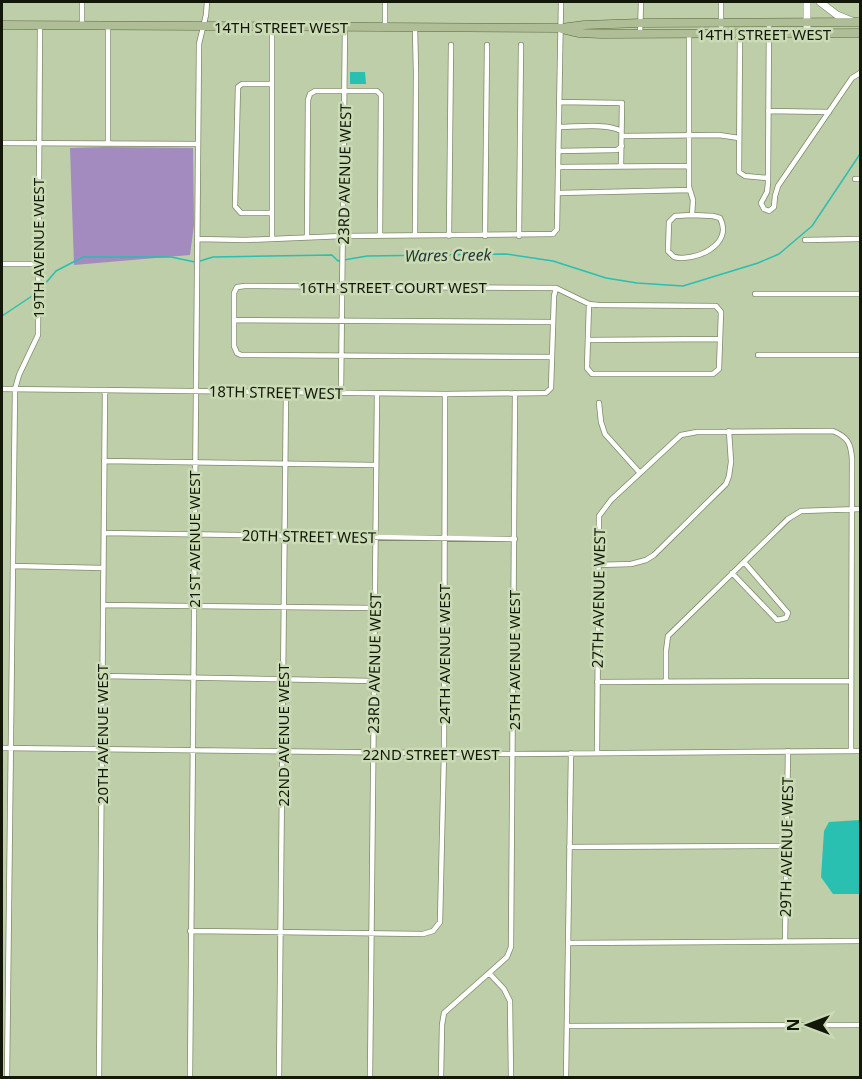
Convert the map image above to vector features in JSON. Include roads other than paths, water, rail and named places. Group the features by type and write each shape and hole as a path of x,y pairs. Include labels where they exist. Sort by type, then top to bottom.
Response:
{"main road":[{"name":"14TH STREET WEST","path":"2,26 561,28 641,23 857,22"},
{"name":"14TH STREET WEST","path":"561,28 579,33 861,33"}],"street":[{"path":"82,2 82,26"},
{"name":"21ST AVENUE WEST","path":"190,1077 199,38 207,2"},
{"path":"385,2 385,28"},
{"path":"197,239 553,234 557,229 561,2"},
{"path":"640,34 641,2"},
{"path":"721,2 721,34"},
{"path":"807,2 807,33"},
{"path":"820,2 837,15 857,22"},
{"path":"769,22 768,187 761,203 762,208 766,210 774,207 777,190 852,78 861,72"},
{"name":"19TH AVENUE WEST","path":"7,1077 15,388 38,334 40,26"},
{"path":"108,26 108,144"},
{"path":"272,27 272,239"},
{"name":"23RD AVENUE WEST","path":"341,393 345,27"},
{"path":"414,236 415,28"},
{"path":"689,34 689,166 690,190 693,200 692,215"},
{"path":"740,34 740,174 745,177 768,178"},
{"path":"449,236 451,45"},
{"path":"485,236 487,45"},
{"path":"519,236 521,45"},
{"path":"271,213 238,212 235,206 238,87 242,84 272,84"},
{"path":"308,237 310,94 315,91 379,93 381,98 380,235"},
{"path":"559,102 622,103 621,166"},
{"path":"768,111 829,112"},
{"path":"559,128 618,128 622,134"},
{"path":"622,134 718,135 739,138"},
{"path":"2,143 198,144"},
{"path":"558,151 618,150 622,146"},
{"path":"558,167 689,166"},
{"path":"768,187 777,190"},
{"path":"558,193 690,190"},
{"path":"692,215 720,218 723,228 722,240 690,259 674,257 668,251 669,222 675,216 692,215"},
{"path":"806,240 861,239"},
{"path":"2,264 38,264"},
{"name":"16TH STREET COURT WEST","path":"234,320 234,293 237,287 245,286 556,288"},
{"path":"553,322 234,320 234,346 237,353 552,357 556,288 589,304 605,306 718,307 721,312 719,369 713,374 594,374 589,372 587,368 589,304"},
{"path":"755,294 861,294"},
{"path":"588,340 720,339"},
{"path":"758,355 861,356"},
{"name":"18TH STREET WEST","path":"2,388 445,394 546,393 551,388 552,357"},
{"name":"20TH AVENUE WEST","path":"99,1077 105,390"},
{"name":"22ND AVENUE WEST","path":"279,1077 286,392"},
{"name":"23RD AVENUE WEST","path":"370,1077 377,393"},
{"name":"25TH AVENUE WEST","path":"441,1077 444,1013 507,957 511,947 515,393"},
{"name":"24TH AVENUE WEST","path":"371,934 428,933 437,928 442,915 445,394"},
{"path":"599,403 604,434 640,473"},
{"path":"598,565 646,561 721,490 729,476 729,431"},
{"name":"27TH AVENUE WEST","path":"597,752 599,516 606,506 640,473 681,435 729,431 832,431 846,438 851,448 851,509"},
{"path":"104,461 376,465"},
{"path":"851,509 851,751"},
{"path":"666,681 668,636 794,514 811,510 861,509"},
{"name":"20TH STREET WEST","path":"104,533 284,537 515,538"},
{"path":"732,573 777,620 786,618 788,613 744,562"},
{"path":"13,566 103,568"},
{"path":"103,605 375,608"},
{"path":"102,676 374,681"},
{"path":"597,682 850,681"},
{"name":"22ND STREET WEST","path":"2,748 514,754 861,751"},
{"name":"29TH AVENUE WEST","path":"785,942 788,751"},
{"path":"566,1077 571,753"},
{"path":"569,847 786,846"},
{"path":"190,932 371,934"},
{"path":"568,943 861,941"},
{"path":"489,973 504,989 510,1001 511,1077"},
{"path":"567,1026 861,1025"}],"water":[{"path":"350,72 365,72 366,84 350,84"},
{"path":"860,820 860,894 833,894 821,877 824,831 829,822"}],"waterway":[{"name":"Wares Creek","path":"200,261 213,257 332,255 338,261 367,256 506,254 553,261 606,278 683,286 758,263 779,254 812,226 860,154"},
{"name":"Wares Creek","path":"39,291 56,271 83,257 171,257 195,262"},
{"name":"Wares Creek","path":"2,316 35,294"}]}
